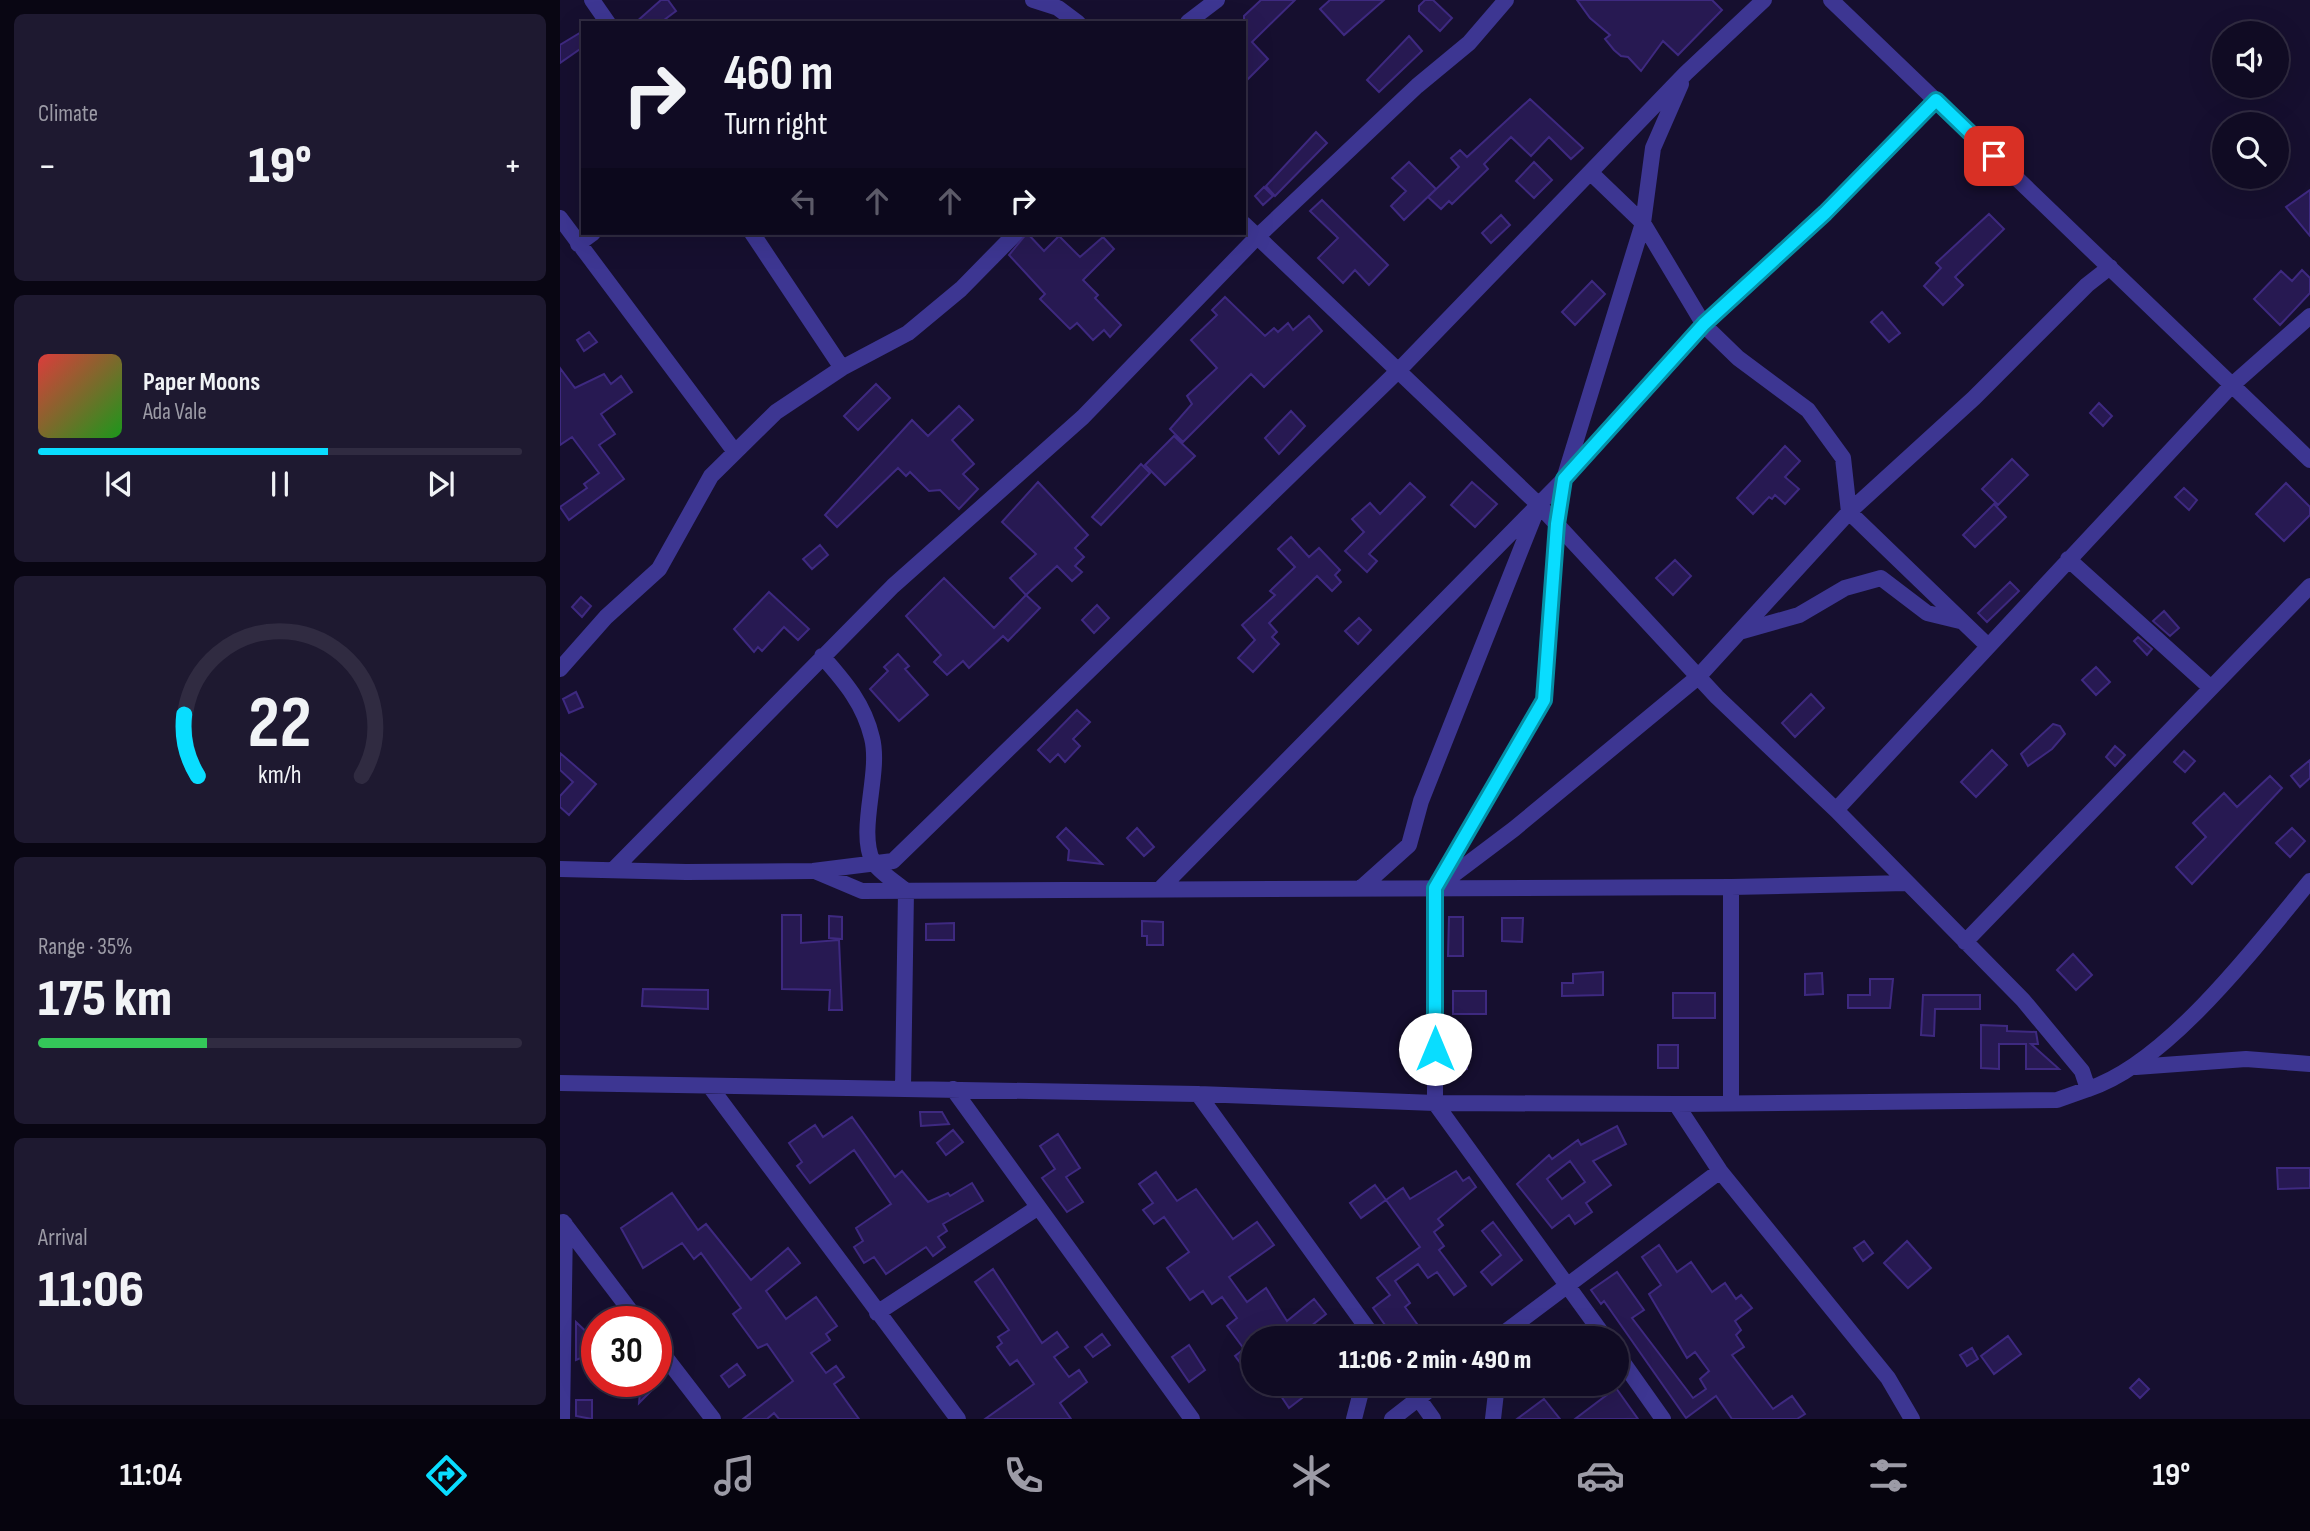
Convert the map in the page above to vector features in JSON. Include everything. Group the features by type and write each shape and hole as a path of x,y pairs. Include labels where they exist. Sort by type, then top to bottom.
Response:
{"street":[{"path":"592,0 607,21"},
{"path":"1033,0 1064,4 1077,21"},
{"path":"1187,21 1197,0"},
{"path":"1188,21 1217,0"},
{"path":"613,870 893,586 1083,417 1256,238 1417,86 1469,43 1506,0"},
{"path":"560,869 813,871 893,861 1399,370 1686,72 1764,0"},
{"path":"1831,0 2310,460"},
{"path":"1597,1326 1435,1102 1435,888 1544,700 1557,524 1564,479 1643,223 1653,148 1686,72"},
{"path":"1160,890 1564,479 1704,324 1825,213 1936,100"},
{"path":"1591,173 1643,223 1704,324 1738,358 1808,410 1843,458 1849,512 1987,646"},
{"path":"560,218 735,452"},
{"path":"1246,226 1539,505 1698,677 1836,810 2039,1020 2082,1071 2088,1089"},
{"path":"578,244 590,235"},
{"path":"753,235 842,368"},
{"path":"560,669 606,617 659,569 711,477 776,412 842,368 908,333 961,289 1014,235"},
{"path":"1435,888 1514,829 1698,677 1849,512 1974,398 2087,285 2109,267"},
{"path":"1836,810 2231,386 2310,316"},
{"path":"1361,888 1409,845 1421,801 1539,505"},
{"path":"2067,559 2211,688"},
{"path":"1739,632 1800,615 1845,588 1881,578 1927,613 1963,622"},
{"path":"1965,942 2310,586"},
{"path":"822,656 857,695 873,740 873,794 868,838 874,863 906,891 903,1088"},
{"path":"813,871 862,891 1731,887 1906,883"},
{"path":"560,1083 711,1088 903,1088 1198,1094 1435,1102 1676,1104 2057,1100 2112,1081 2157,1050 2247,956 2310,881"},
{"path":"1731,887 1731,1103"},
{"path":"2136,1066 2246,1059 2310,1063"},
{"path":"711,1088 958,1419"},
{"path":"953,1089 1192,1419"},
{"path":"1198,1094 1366,1326"},
{"path":"1676,1104 1720,1171 1888,1378 1912,1419"},
{"path":"1515,1326 1720,1171"},
{"path":"877,1313 1037,1208"},
{"path":"562,1221 562,1419"},
{"path":"562,1221 627,1306"},
{"path":"1359,1316 1359,1326"},
{"path":"672,1366 713,1419"},
{"path":"1629,1371 1663,1419"},
{"path":"1354,1419 1360,1396"},
{"path":"1392,1419 1421,1396"},
{"path":"1493,1419 1496,1396"},
{"path":"1418,1398 1433,1419"}],"building":[{"path":"661,0 668,0 676,11 663,21 637,21"},
{"path":"1261,0 1295,0 1252,42 1268,59 1246,81 1246,21 1244,16"},
{"path":"1330,0 1384,0 1344,35 1320,9"},
{"path":"1425,0 1433,0 1452,18 1440,31 1419,11 1419,6"},
{"path":"1577,0 1712,0 1722,10 1678,55 1663,41 1641,71 1628,57 1621,56 1614,50 1605,39 1610,35 1590,18"},
{"path":"581,32 581,48 560,63 560,45"},
{"path":"1409,36 1422,51 1379,92 1367,80"},
{"path":"1530,99 1583,148 1571,159 1549,137 1531,156 1511,137 1484,164 1488,169 1452,204 1449,201 1441,209 1428,197 1459,167 1451,158 1460,150 1467,157"},
{"path":"1316,132 1327,143 1275,196 1266,186"},
{"path":"1409,162 1436,189 1404,220 1391,206 1406,191 1392,178"},
{"path":"1534,162 1552,180 1534,198 1516,181"},
{"path":"1264,187 1273,196 1263,205 1255,196"},
{"path":"2310,190 2310,236 2286,207"},
{"path":"1322,200 1388,265 1369,285 1355,270 1343,283 1318,258 1338,238 1310,211"},
{"path":"1989,214 2004,229 1955,277 1963,285 1943,305 1924,286 1941,268 1936,263"},
{"path":"1501,215 1510,225 1491,243 1482,233"},
{"path":"1025,235 1029,235 1044,251 1059,236 1080,257 1103,237 1114,249 1083,280 1098,295 1095,298 1121,325 1110,337 1104,330 1093,340 1077,323 1070,329 1040,299 1045,294 1009,255"},
{"path":"2302,270 2310,278 2310,293 2280,325 2254,299 2281,271 2292,281"},
{"path":"1592,281 1605,294 1575,325 1562,312"},
{"path":"1225,297 1265,336 1274,328 1278,332 1288,323 1293,330 1309,316 1322,331 1264,387 1251,374 1183,442 1170,429 1192,404 1187,396 1217,368 1191,340 1217,315 1212,310"},
{"path":"1882,312 1900,333 1889,342 1871,322"},
{"path":"589,332 597,342 584,351 577,340"},
{"path":"560,368 575,388 604,374 611,384 621,376 632,392 601,414 615,434 599,445 624,479 569,520 560,507 587,488 584,484 599,473 572,437 560,445"},
{"path":"876,384 890,398 858,430 844,416"},
{"path":"2099,403 2112,416 2103,426 2090,413"},
{"path":"959,406 973,420 952,440 974,464 963,474 978,489 959,509 940,490 929,491 910,472 906,476 898,468 837,527 825,515 912,420 928,436"},
{"path":"1291,411 1305,426 1279,454 1265,438"},
{"path":"1174,436 1195,456 1165,485 1145,465"},
{"path":"1785,446 1800,461 1785,477 1799,489 1785,504 1775,495 1772,499 1769,497 1753,514 1737,498"},
{"path":"2012,459 2028,475 1998,505 1982,489"},
{"path":"1141,464 1150,473 1101,525 1092,517"},
{"path":"1038,482 1088,535 1075,548 1084,557 1075,566 1082,572 1072,581 1057,566 1026,595 1010,578 1036,554 1002,522"},
{"path":"1472,482 1497,504 1475,527 1451,505"},
{"path":"1410,483 1425,497 1369,554 1377,561 1367,572 1345,551 1364,532 1352,519 1370,503 1380,514"},
{"path":"2286,483 2310,507 2310,515 2284,541 2256,514"},
{"path":"2184,488 2197,500 2189,510 2175,497"},
{"path":"1994,504 2006,517 1975,547 1963,535"},
{"path":"1291,537 1309,557 1319,548 1340,570 1335,575 1341,582 1332,591 1317,576 1269,623 1277,632 1272,637 1279,644 1253,672 1238,658 1255,640 1242,625 1275,595 1270,591 1295,567 1278,549"},
{"path":"820,545 828,555 812,569 803,559"},
{"path":"1675,560 1691,576 1673,595 1656,578"},
{"path":"944,578 994,628 1026,595 1040,608 1008,641 1003,636 969,668 963,661 947,675 934,662 941,655 906,616"},
{"path":"2010,582 2019,591 1987,622 1978,613"},
{"path":"769,592 809,629 798,640 784,627 762,651 758,647 754,652 734,629"},
{"path":"581,597 591,606 582,617 572,607"},
{"path":"1097,605 1109,618 1094,633 1082,620"},
{"path":"2164,611 2179,628 2170,636 2153,621"},
{"path":"1359,618 1371,630 1358,644 1345,631"},
{"path":"2138,637 2152,649 2147,655 2134,641"},
{"path":"898,654 909,666 905,669 928,695 899,721 870,689 888,671 884,667"},
{"path":"2096,667 2110,682 2096,695 2082,680"},
{"path":"576,692 583,707 569,713 563,699"},
{"path":"1811,694 1824,708 1795,737 1782,723"},
{"path":"1077,710 1090,722 1073,739 1080,746 1065,762 1058,754 1050,762 1038,750"},
{"path":"2053,724 2060,726 2065,734 2052,749 2028,766 2021,754"},
{"path":"2115,746 2125,755 2115,766 2106,757"},
{"path":"1992,750 2007,765 1976,797 1961,782"},
{"path":"2184,751 2195,761 2185,772 2174,762"},
{"path":"560,753 596,784 569,815 560,807 560,796 573,782 560,770"},
{"path":"2310,760 2310,778 2300,787 2291,776"},
{"path":"2270,776 2282,788 2192,884 2176,867 2206,837 2193,823 2224,793 2237,807"},
{"path":"1066,828 1102,864 1068,860 1069,850 1057,837"},
{"path":"1137,828 1154,847 1144,856 1127,838"},
{"path":"2292,828 2305,841 2290,857 2276,843"},
{"path":"782,915 801,915 801,943 839,940 842,1010 829,1010 830,990 782,989"},
{"path":"829,916 842,917 842,939 829,938"},
{"path":"1449,917 1463,917 1463,956 1448,956"},
{"path":"1502,918 1523,918 1522,942 1502,941"},
{"path":"1142,921 1163,922 1163,945 1147,945 1147,936 1142,936"},
{"path":"954,923 954,940 926,940 926,924"},
{"path":"2073,954 2092,975 2076,990 2057,970"},
{"path":"1603,972 1603,995 1562,996 1562,983 1573,983 1573,974"},
{"path":"1822,973 1823,994 1805,995 1805,974"},
{"path":"1870,979 1893,979 1890,1008 1848,1008 1848,995 1870,995"},
{"path":"643,989 708,990 708,1009 642,1006"},
{"path":"1453,991 1486,991 1486,1014 1453,1014"},
{"path":"1673,993 1715,993 1715,1018 1673,1018"},
{"path":"1923,995 1980,995 1980,1009 1935,1009 1934,1036 1921,1035"},
{"path":"1981,1025 2007,1026 2007,1031 2036,1032 2038,1044 2031,1044 2059,1069 2026,1069 2026,1044 1999,1044 1999,1069 1981,1068"},
{"path":"1658,1045 1678,1045 1678,1068 1658,1068"},
{"path":"1467,1053 1467,1069 1452,1069 1451,1054"},
{"path":"920,1112 942,1112 949,1124 921,1126"},
{"path":"852,1117 895,1177 902,1171 928,1202 948,1193 950,1196 972,1183 983,1201 943,1224 947,1231 938,1237 945,1247 933,1256 926,1247 886,1274 874,1257 864,1263 854,1247 863,1241 856,1228 891,1204 854,1150 810,1183 797,1166 802,1162 789,1143 815,1125 823,1137"},
{"path":"1617,1126 1626,1144 1593,1161 1611,1185 1586,1203 1592,1212 1575,1224 1569,1215 1552,1228 1517,1184 1549,1155 1552,1159 1578,1140 1581,1145","holes":["1570,1161 1585,1182 1562,1199 1547,1179"]},
{"path":"953,1130 963,1142 946,1155 937,1143"},
{"path":"1058,1134 1080,1168 1066,1177 1083,1202 1067,1212 1042,1178 1055,1169 1040,1146"},
{"path":"2277,1168 2310,1168 2310,1188 2278,1189"},
{"path":"1456,1171 1463,1181 1469,1177 1476,1187 1438,1219 1443,1225 1434,1232 1444,1246 1439,1250 1466,1286 1454,1295 1437,1272 1428,1278 1418,1264 1395,1281 1410,1303 1405,1307 1418,1326 1386,1326 1373,1308 1390,1295 1377,1278 1420,1247 1386,1200 1403,1188 1410,1199"},
{"path":"1156,1172 1177,1201 1196,1189 1233,1239 1257,1222 1274,1245 1229,1277 1247,1302 1266,1288 1287,1321 1314,1299 1326,1314 1311,1326 1241,1326 1241,1345 1227,1326 1237,1318 1222,1297 1212,1304 1203,1291 1190,1300 1167,1268 1189,1252 1164,1217 1154,1224 1143,1210 1153,1203 1139,1184"},
{"path":"1375,1185 1386,1200 1361,1218 1350,1203"},
{"path":"672,1193 698,1230 706,1224 751,1280 788,1248 800,1263 766,1291 786,1319 816,1297 837,1326 826,1334 830,1340 811,1353 826,1373 836,1366 844,1377 834,1384 859,1419 779,1419 774,1413 767,1419 743,1419 793,1381 767,1344 758,1348 733,1314 741,1308 701,1253 694,1259 682,1243 643,1268 621,1228"},
{"path":"1493,1222 1522,1260 1492,1285 1481,1272 1501,1255 1482,1231"},
{"path":"1864,1241 1873,1253 1863,1261 1854,1248"},
{"path":"1907,1241 1931,1268 1908,1288 1884,1263"},
{"path":"1659,1245 1677,1272 1691,1262 1712,1292 1725,1283 1736,1299 1741,1295 1752,1308 1735,1321 1741,1330 1736,1335 1744,1347 1732,1355 1773,1409 1792,1396 1805,1414 1797,1419 1732,1419 1716,1396 1686,1418 1629,1337 1629,1326 1622,1326 1604,1301 1601,1304 1591,1290 1617,1272 1644,1310 1632,1318 1693,1398 1706,1389 1700,1379 1709,1371 1695,1352 1687,1358 1649,1294 1661,1285 1642,1257"},
{"path":"993,1269 1042,1343 1057,1332 1068,1347 1054,1357 1069,1377 1079,1370 1087,1382 1060,1403 1071,1419 985,1419 1034,1384 1017,1360 1010,1365 997,1347 1002,1343 998,1337 1009,1330 975,1282"},
{"path":"576,1322 581,1327 581,1358 576,1360"},
{"path":"1102,1334 1110,1345 1093,1357 1085,1347"},
{"path":"2008,1336 2021,1354 1994,1374 1981,1356"},
{"path":"1189,1345 1205,1370 1189,1382 1172,1357"},
{"path":"1972,1348 1978,1359 1967,1366 1960,1355"},
{"path":"1241,1351 1241,1364 1235,1356"},
{"path":"737,1364 745,1375 729,1387 721,1376"},
{"path":"2139,1379 2149,1389 2140,1398 2130,1388"},
{"path":"1281,1396 1304,1396 1289,1408"},
{"path":"1605,1396 1622,1396 1638,1419 1575,1419"},
{"path":"1544,1399 1560,1419 1517,1419"},
{"path":"576,1400 592,1400 592,1419 576,1416"}],"route":[{"path":"1435,1049 1435,888 1544,700 1557,524 1564,479 1704,324 1825,213 1936,100 1994,156"}]}
